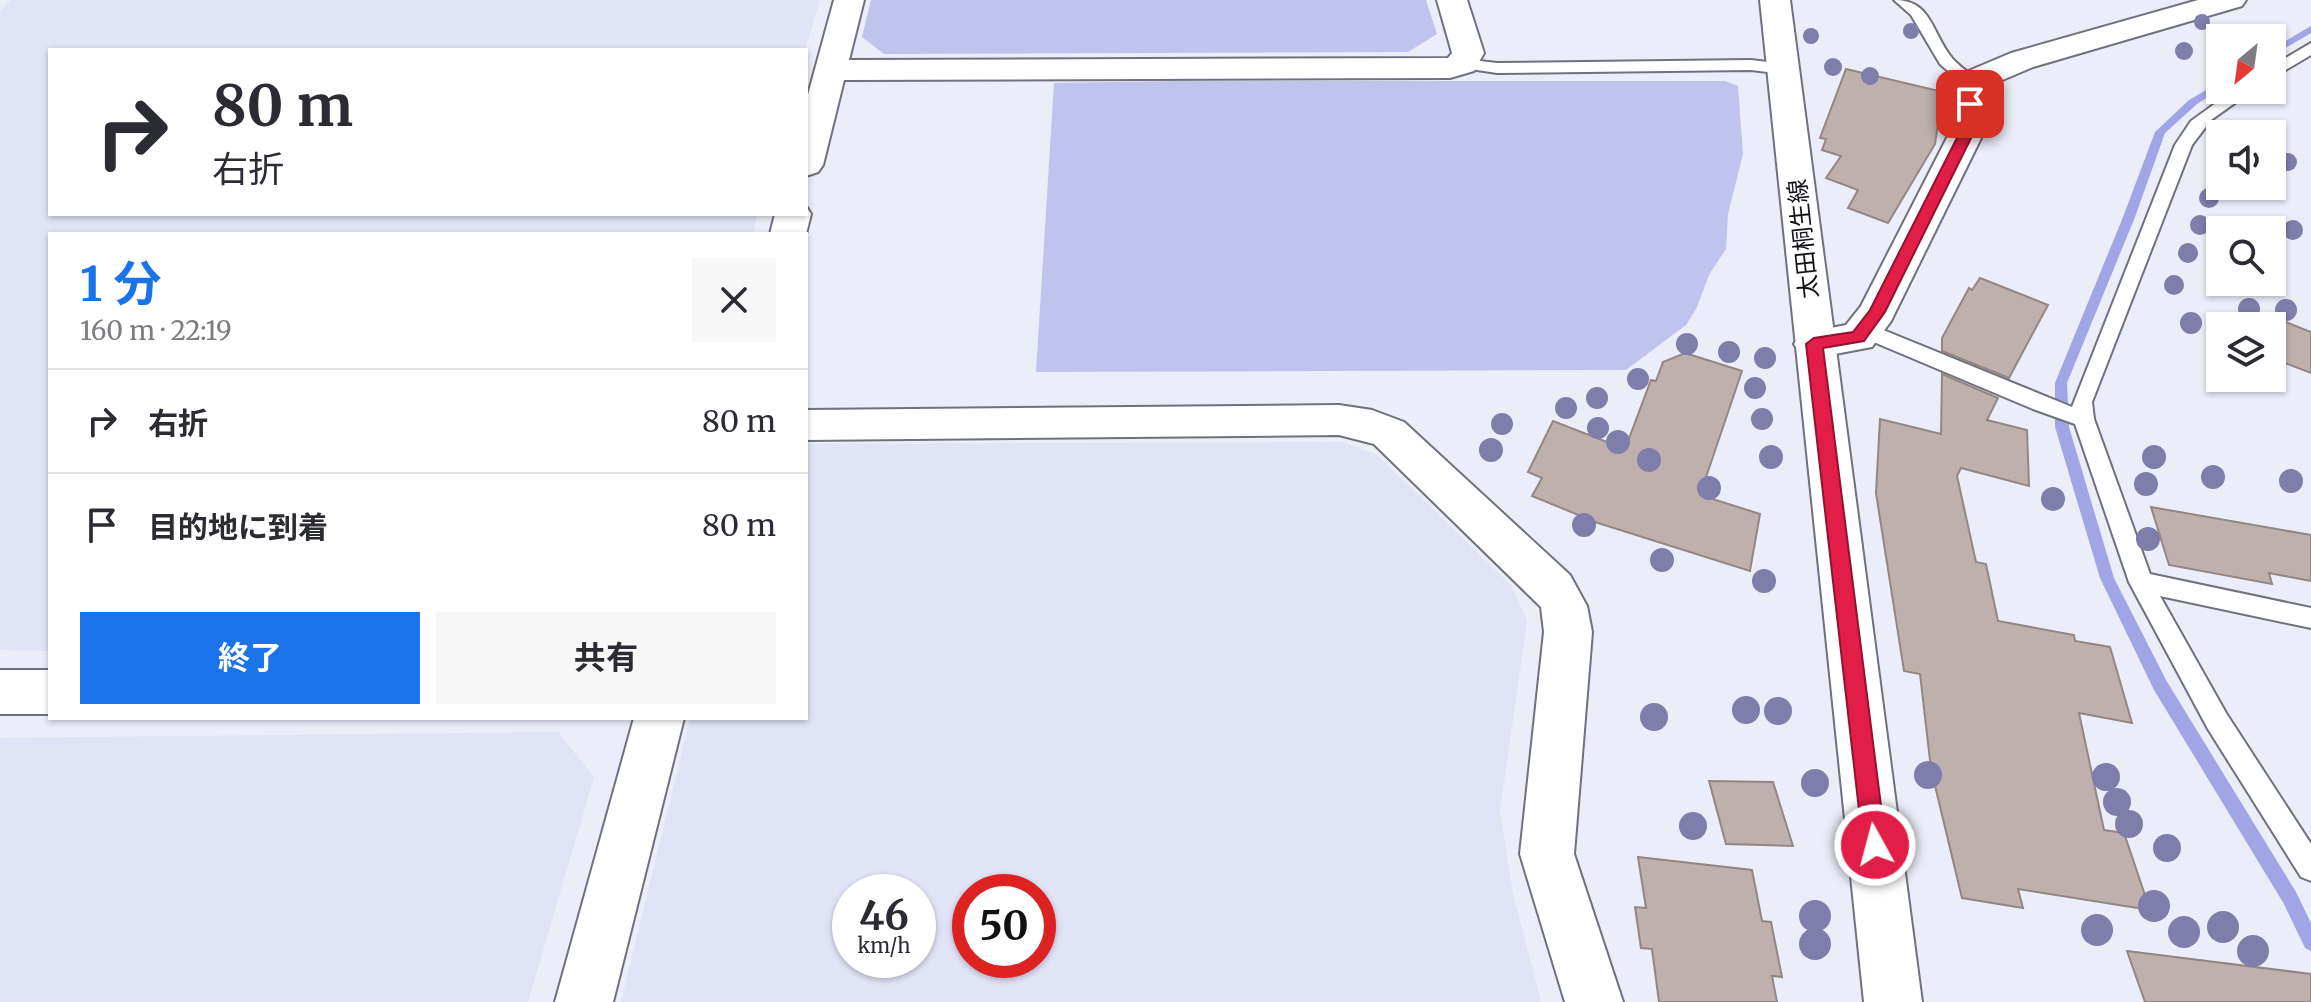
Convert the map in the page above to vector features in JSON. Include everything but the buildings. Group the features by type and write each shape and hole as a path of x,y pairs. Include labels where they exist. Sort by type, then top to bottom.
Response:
{"street":[{"path":"808,157 849,0"},
{"path":"831,70 1436,69 1463,64 1468,53 1452,0"},
{"name":"太田桐生線","path":"1775,0 1893,1002"},
{"path":"1814,344 1858,337 1877,312 1970,126 1970,82 2022,60 2227,0"},
{"path":"808,425 1339,420 1372,425 1389,433 1554,588 1564,606 1568,632 1547,854 1594,1002"},
{"path":"0,692 48,692"},
{"path":"584,1002 658,720"}],"lane":[{"path":"1901,0 1917,12 1946,61 1970,82"},
{"path":"2286,64 2311,48"},
{"path":"1463,64 1497,68 1751,65 1784,69"},
{"path":"2224,104 2195,124 2183,140 2172,178 2078,417 2141,582 2217,721 2311,868"},
{"path":"1864,330 2078,417"},
{"path":"2141,582 2311,618"}],"shaded area":[{"path":"11,0 820,0 806,48 48,48 48,216 757,216 753,232 48,232 48,651 0,650 0,11"},
{"path":"871,0 1426,0 1437,34 1408,52 884,54 862,37"},
{"path":"1725,81 1738,86 1743,154 1728,214 1726,249 1710,273 1686,325 1626,370 1036,372 1054,83"},
{"path":"1342,442 1377,455 1512,586 1527,621 1500,812 1513,894 1541,1002 621,1002 690,720 808,720 808,444"},
{"path":"558,732 594,777 528,1002 0,1002 0,738"}],"waterway":[{"path":"2286,44 2311,29"},
{"path":"2206,94 2160,132 2061,383 2062,427 2107,578 2160,685 2290,898 2311,942"}],"route":[{"path":"1875,845 1814,344 1858,337 1877,312 1970,126 1970,104"}]}
